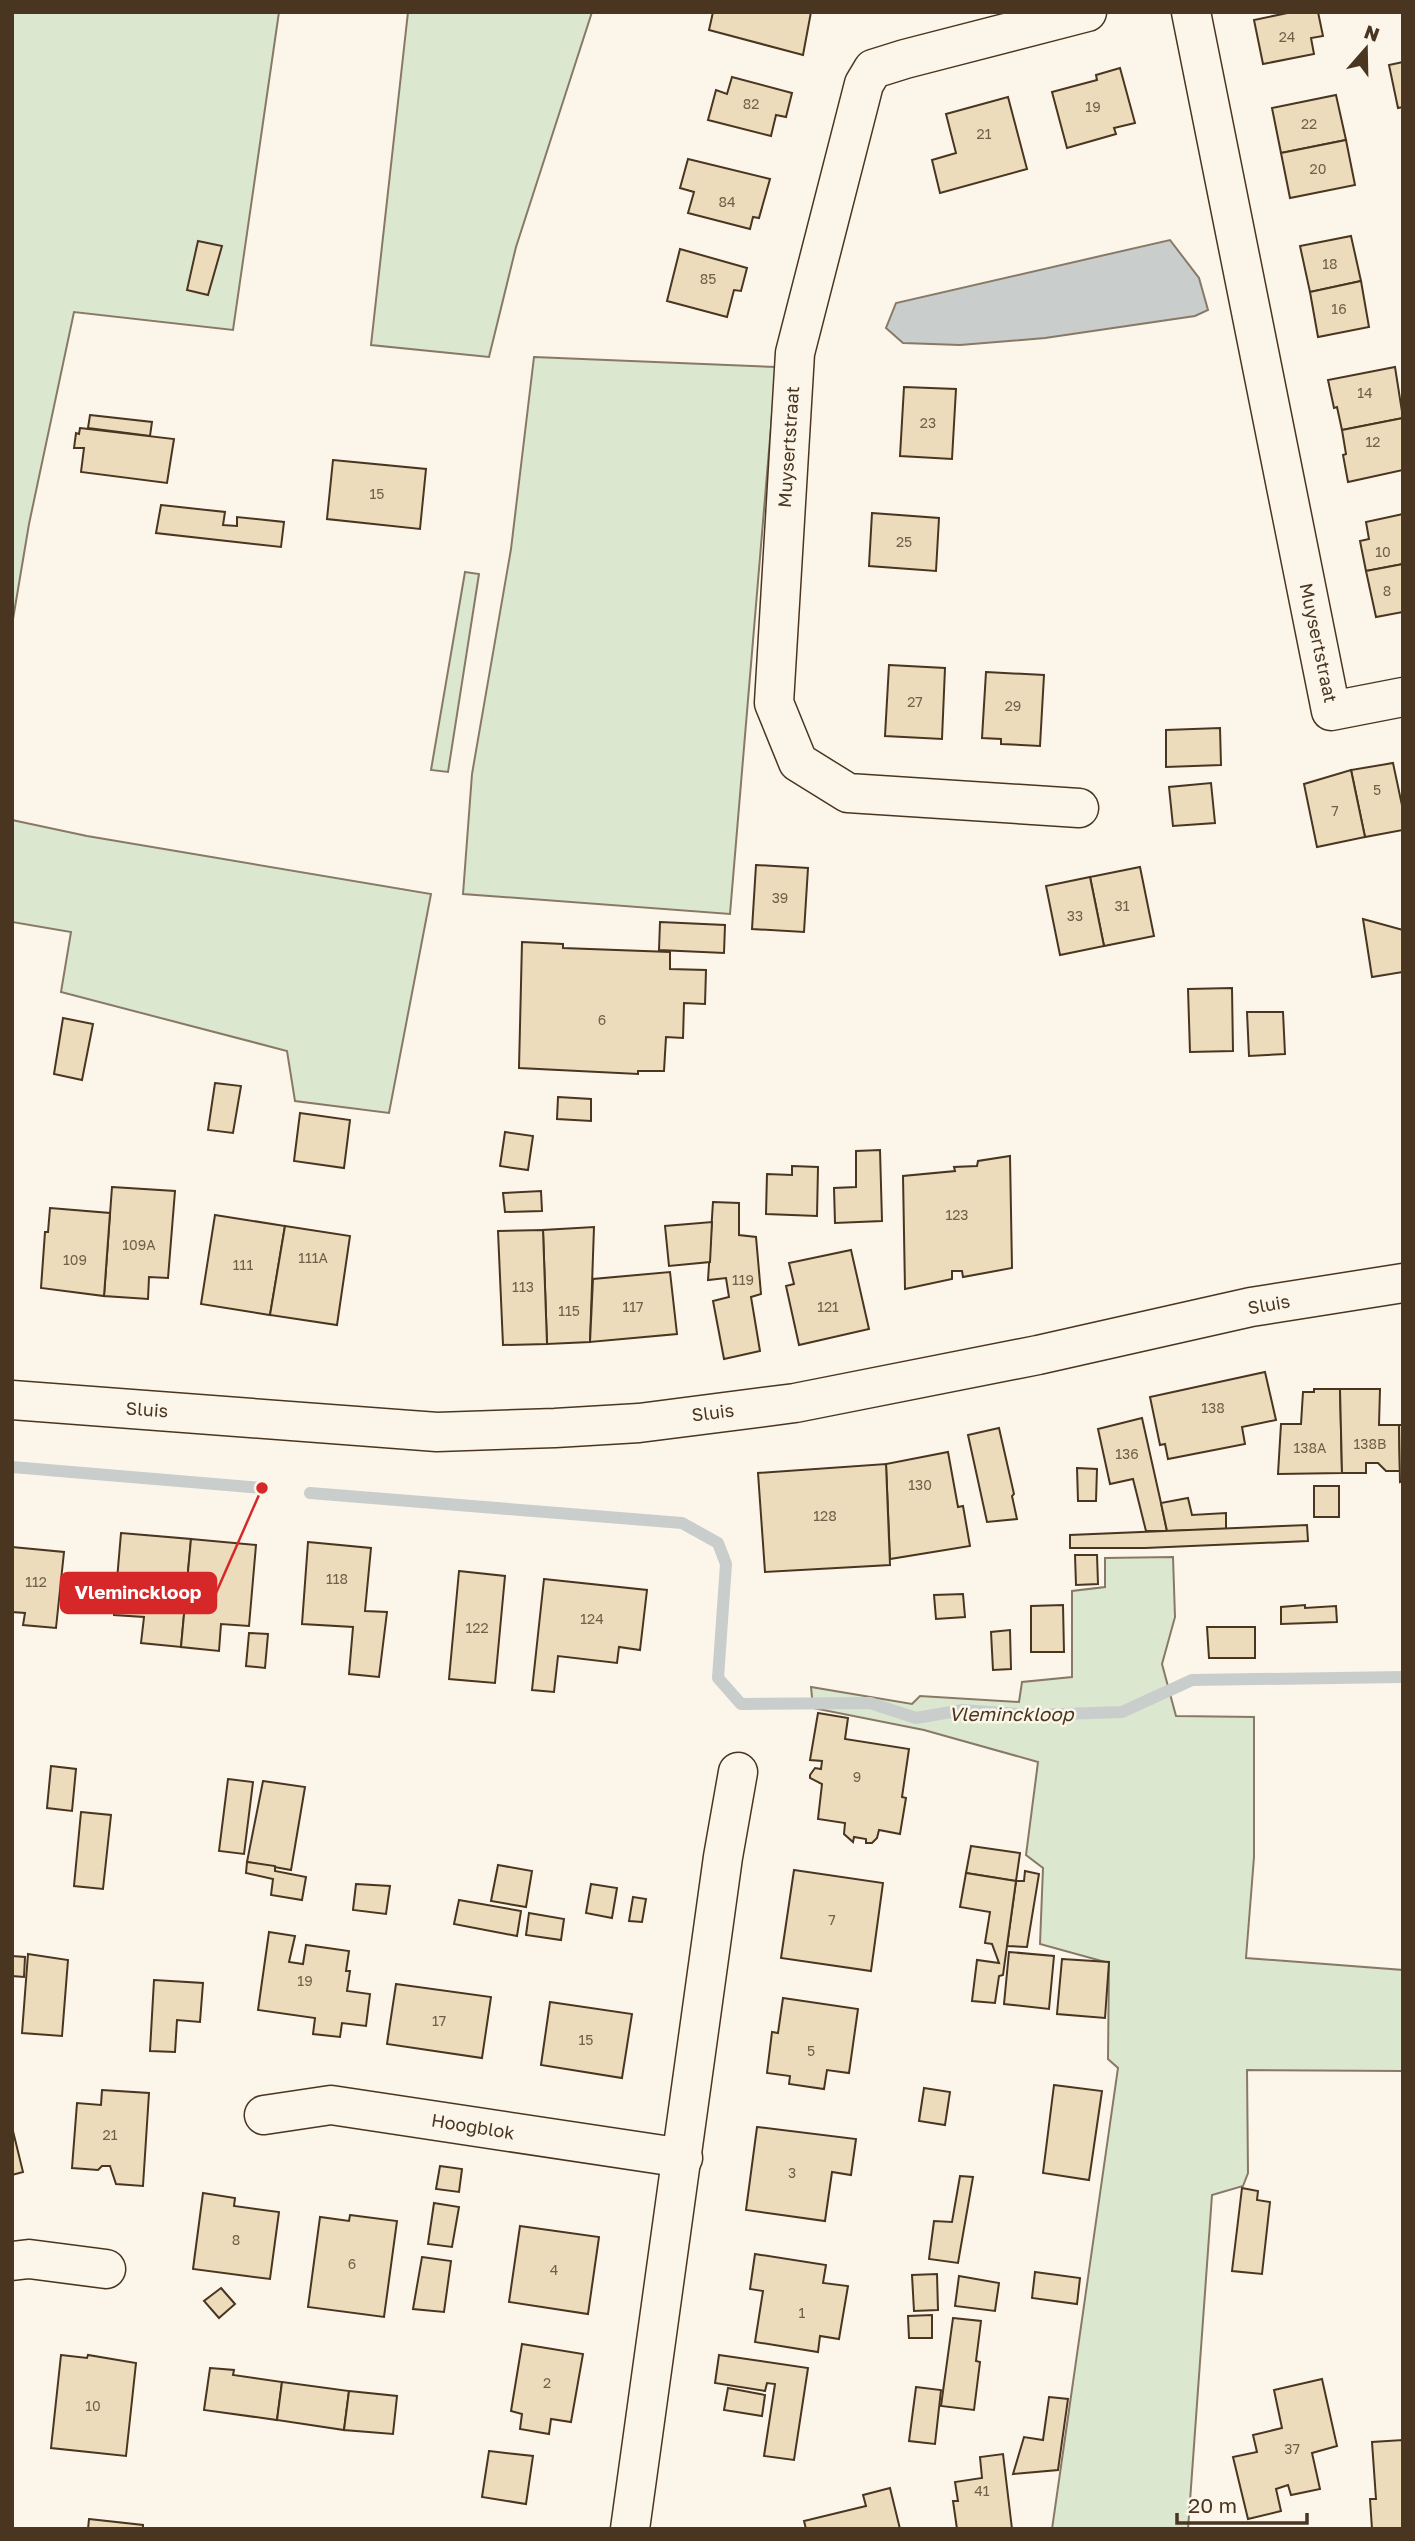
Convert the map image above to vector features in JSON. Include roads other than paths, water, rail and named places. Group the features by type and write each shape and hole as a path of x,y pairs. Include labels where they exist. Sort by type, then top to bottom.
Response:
{"street":[{"name":"Muysertstraat","path":"1079,808 848,793 798,762 774,703 795,353 864,84 873,69 1087,12"},
{"name":"Muysertstraat","path":"1191,12 1331,711 1403,697"},
{"name":"Sluis","path":"12,1400 437,1432 639,1423 795,1403 1038,1355 1251,1307 1403,1283"},
{"path":"630,2529 723,1857 738,1772"},
{"name":"Hoogblok","path":"264,2115 331,2105 682,2158"},
{"path":"12,2261 29,2259 106,2269"}],"waterway":[{"name":"Vleminckloop","path":"12,1467 262,1488"},
{"name":"Vleminckloop","path":"310,1493 682,1523 718,1543 726,1564 718,1678 741,1704 870,1703 916,1718 963,1710 1033,1715 1122,1712 1192,1680 1403,1677"}],"place":[{"name":"Vleminckloop","path":"262,1488"}]}
